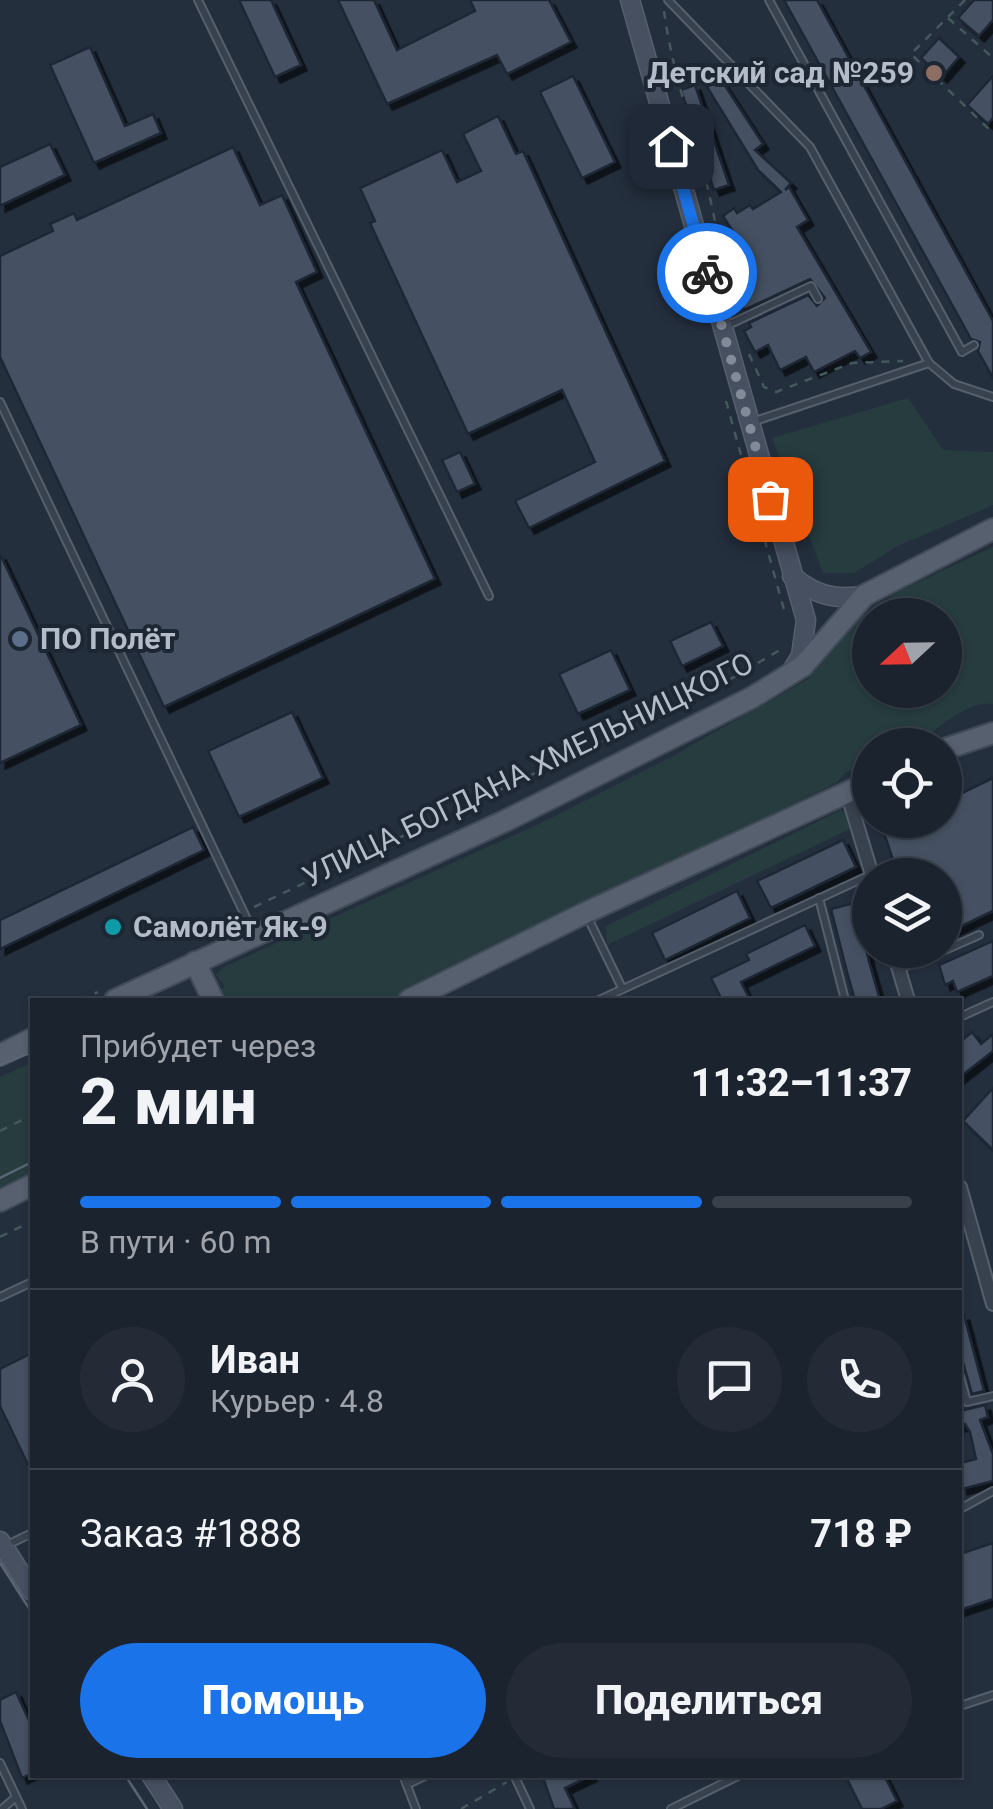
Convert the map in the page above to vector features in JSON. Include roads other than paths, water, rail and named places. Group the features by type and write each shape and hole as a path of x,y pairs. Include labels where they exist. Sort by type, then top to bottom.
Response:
{"main road":[{"path":"630,0 802,609 806,636 788,676"},
{"name":"УЛИЦА БОГДАНА ХМЕЛЬНИЦКОГО","path":"112,993 195,962 505,821 788,676 814,655 865,595 993,529"},
{"path":"791,575 808,590 829,598 865,595"},
{"path":"962,743 993,733"},
{"path":"414,998 585,913 852,790"},
{"path":"195,962 212,998"},
{"path":"0,1055 30,1040"},
{"path":"0,1201 30,1186"},
{"path":"2,1544 30,1588"},
{"path":"154,1778 174,1809"}],"street":[{"path":"962,747 993,745"},
{"path":"847,792 866,858"},
{"path":"899,970 907,998"},
{"path":"962,1194 993,1304"}],"lane":[{"path":"198,0 489,596"},
{"path":"668,0 810,146 928,363 954,384 993,397"},
{"path":"768,0 962,352 974,345"},
{"path":"722,328 811,286 818,298"},
{"path":"749,424 928,363"},
{"path":"0,402 254,935"},
{"path":"602,998 852,884"},
{"path":"820,898 845,998"},
{"path":"585,913 622,988"},
{"path":"962,942 979,934"},
{"path":"899,970 904,968"},
{"path":"962,1015 993,1002"},
{"path":"0,1297 30,1283"},
{"path":"962,1386 967,1402 993,1396"},
{"path":"962,1508 993,1491"},
{"path":"2,1544 30,1534"},
{"path":"962,1705 993,1695"},
{"path":"0,1763 22,1809"},
{"path":"405,1778 416,1809"},
{"path":"408,1784 421,1778"},
{"path":"516,1778 530,1809"},
{"path":"671,1809 734,1778"},
{"path":"2,1809 16,1796"}],"tram line":[{"path":"0,1065 30,1053"},
{"path":"0,1178 30,1163"},
{"path":"0,1563 30,1610"},
{"path":"127,1778 147,1809"}],"place":[{"name":"Детский сад №259","path":"934,73"},
{"name":"ПО Полёт","path":"20,639"},
{"name":"Самолёт Як-9","path":"113,927"}]}
